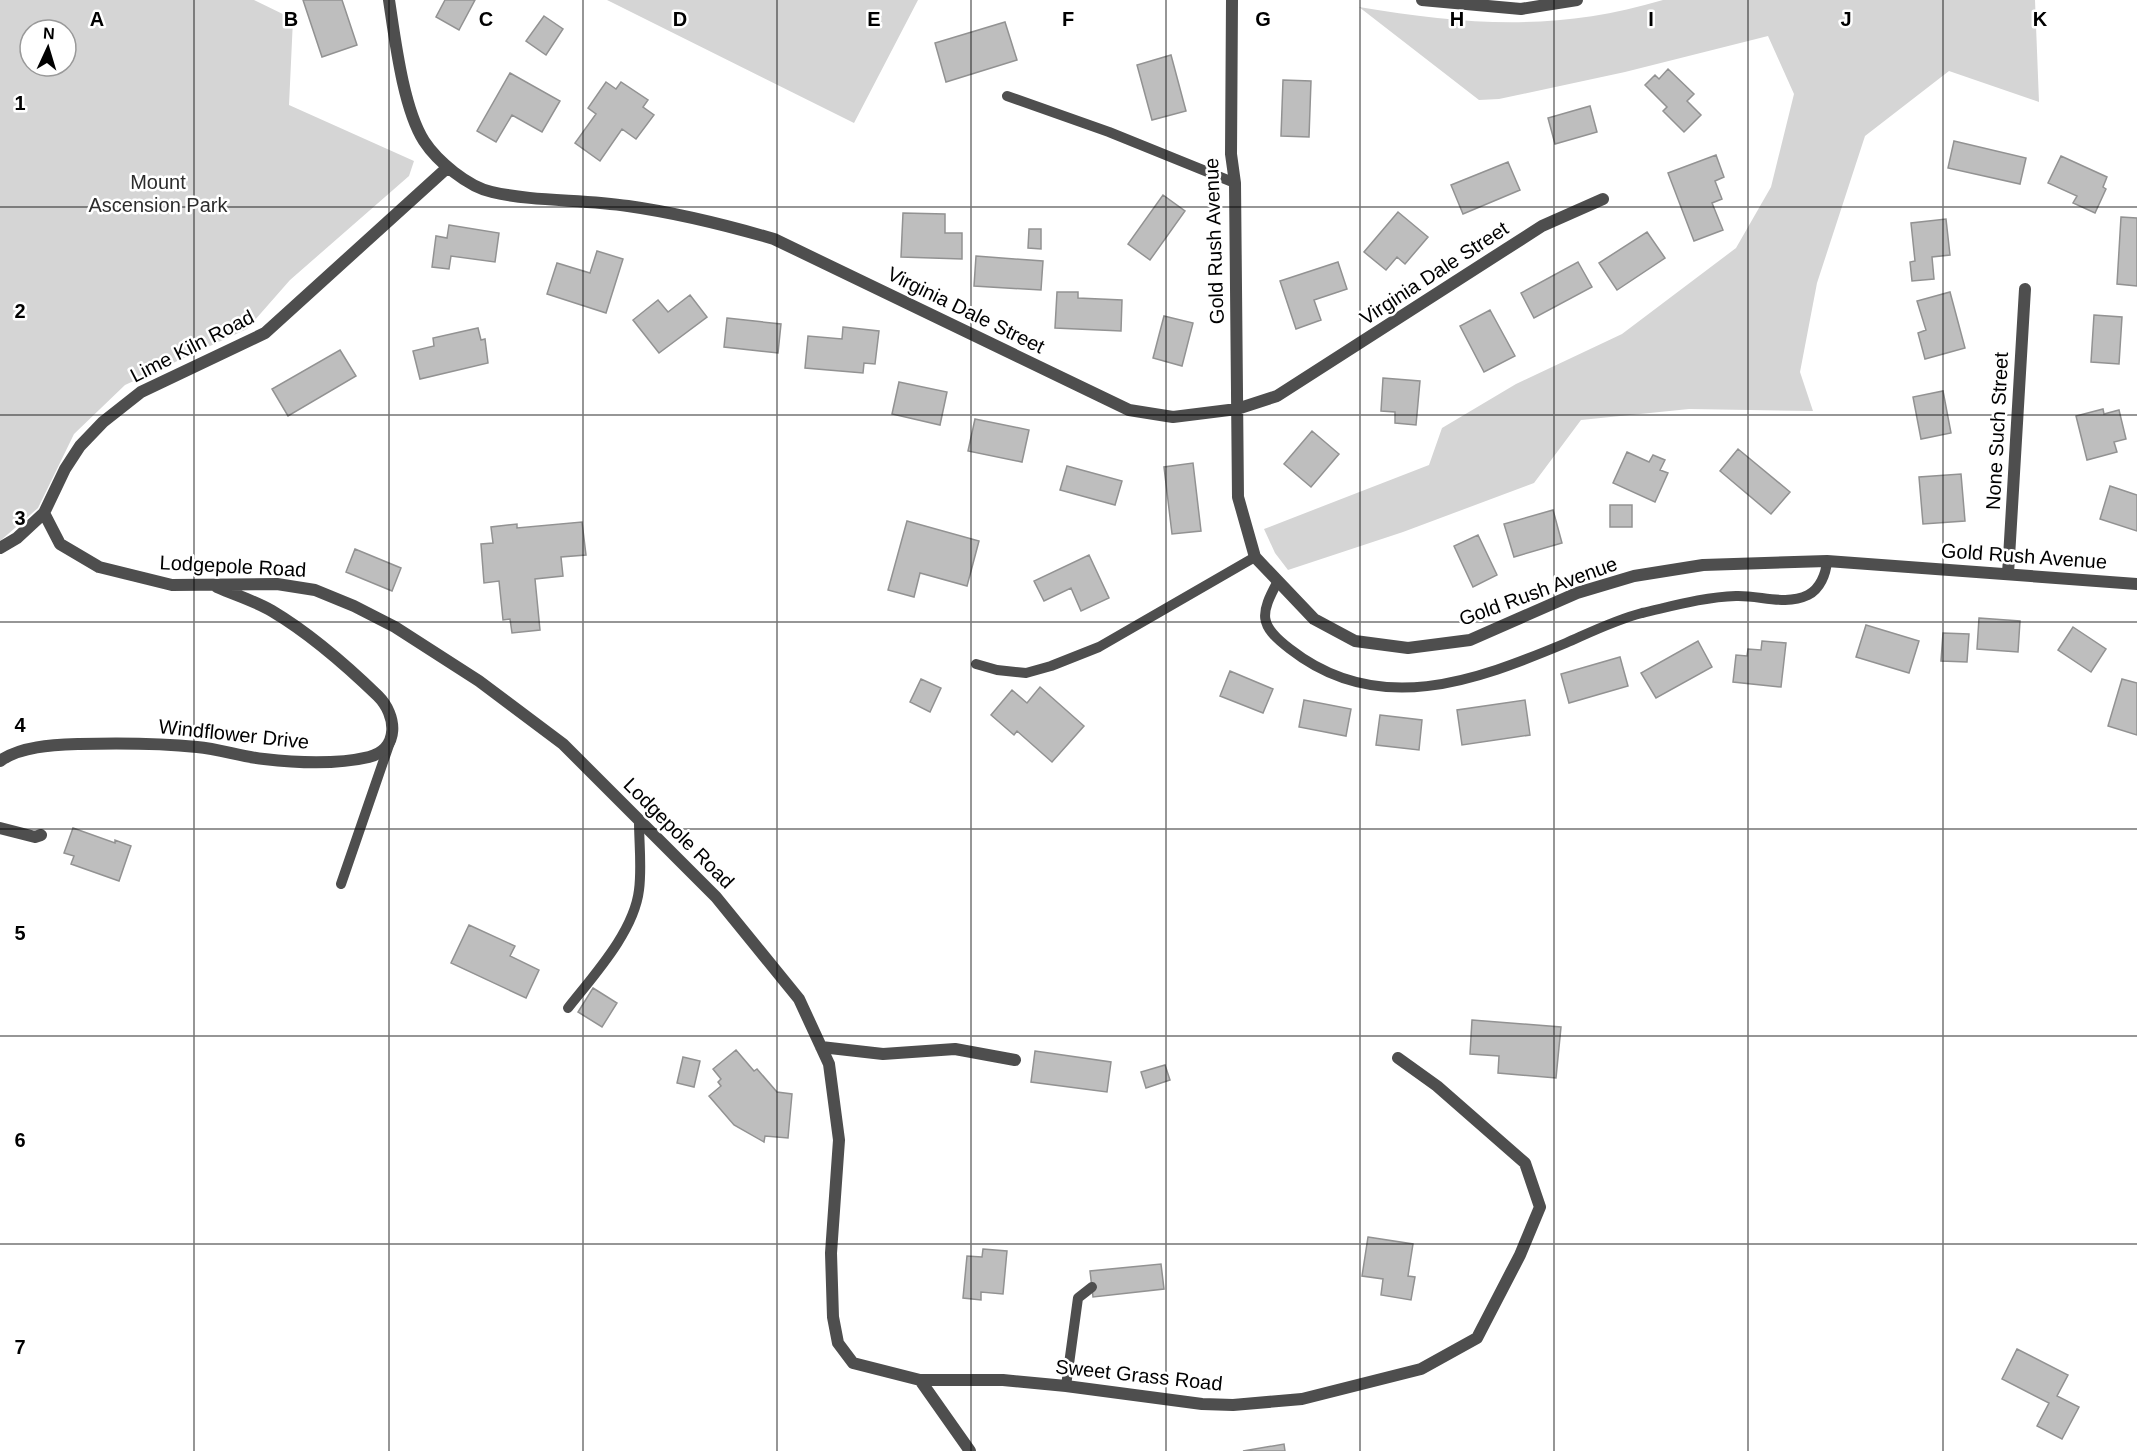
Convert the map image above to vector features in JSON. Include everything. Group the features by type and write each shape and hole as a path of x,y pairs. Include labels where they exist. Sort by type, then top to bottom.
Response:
{"street":[{"name":"Virginia Dale Street","path":"389,0 398,59 410,106 423,140 447,168 490,192 628,206 722,224 774,239 1129,410 1173,417 1237,409 1277,396 1542,226 1603,199"},
{"name":"Gold Rush Avenue","path":"1232,0 1231,154 1234,183 1238,497 1255,557 1314,619 1355,641 1408,648 1470,640 1577,593 1634,576 1703,565 1827,561 2137,584"},
{"path":"1422,0 1521,9 1577,0"},
{"name":"Lime Kiln Road","path":"0,548 17,538 44,513 65,469 80,446 103,422 141,392 265,333 447,168"},
{"name":"None Such Street","path":"2008,574 2025,290"},
{"name":"Lodgepole Road","path":"44,513 60,544 99,567 172,585 277,584 315,590 395,627 479,681 562,744 716,897 799,999 829,1064 839,1140 831,1253 833,1317 838,1343 853,1363 920,1380"},
{"path":"213,586 272,611 324,649 379,697 391,712 394,724 392,736"},
{"name":"Windflower Drive","path":"0,761 12,752 60,745 126,742 199,747 264,759 324,763 371,756 388,745 392,736"},
{"path":"0,828 35,837 41,835"},
{"path":"821,1047 883,1054 955,1049 1015,1060"},
{"name":"Sweet Grass Road","path":"920,1380 1003,1380 1202,1404 1233,1405 1302,1399 1421,1369 1477,1338 1520,1255 1540,1207 1525,1163 1437,1086 1398,1058"},
{"path":"920,1380 970,1451"}],"lane":[{"path":"1007,96 1109,132 1234,183"},
{"path":"976,664 997,670 1026,673 1051,666 1099,647 1255,557"},
{"path":"1278,581 1264,607 1266,623 1278,640 1298,656 1324,669 1377,687 1398,689 1423,688 1481,676 1633,615 1738,596 1795,600 1811,594 1826,573 1827,561"},
{"path":"341,884 392,736"},
{"path":"568,1008 609,955 629,921 639,891 639,821"},
{"path":"1065,1386 1078,1298 1092,1287"}],"green space":[{"name":"Mount Ascension Park","path":"0,0 254,0 293,19 289,105 414,161 409,176 290,280 247,329 125,385 74,434 38,508 0,541"},
{"path":"607,0 918,0 854,123"},
{"path":"1663,0 2035,0 2039,102 1949,71 1865,136 1817,283 1800,372 1813,411 1689,409 1581,420 1534,483 1403,532 1288,570 1275,553 1264,529 1429,465 1442,428 1516,384 1622,334 1736,248 1771,187 1794,94 1768,36 1625,72 1499,99 1479,100 1359,7 1437,18 1511,22 1585,17"}],"building":[{"path":"303,0 342,0 357,45 322,57"},
{"path":"445,0 475,0 459,30 436,17"},
{"path":"544,16 563,29 546,55 526,41"},
{"path":"1005,22 1017,60 946,82 935,43"},
{"path":"1171,55 1186,111 1152,120 1137,65"},
{"path":"1668,69 1694,94 1687,101 1701,115 1684,132 1663,111 1667,107 1645,85 1655,75 1659,79"},
{"path":"510,73 560,101 542,132 512,115 496,142 477,131"},
{"path":"1283,80 1311,81 1309,137 1281,136"},
{"path":"606,82 616,89 621,82 648,100 643,107 654,115 636,139 622,129 600,161 575,143 596,114 588,108"},
{"path":"1590,106 1597,132 1555,144 1548,118"},
{"path":"1954,141 2026,158 2020,184 1948,168"},
{"path":"1716,155 1724,177 1715,181 1722,199 1712,203 1723,230 1694,241 1668,173"},
{"path":"2061,156 2107,177 2103,187 2106,189 2095,213 2073,203 2077,196 2048,183"},
{"path":"1508,162 1520,190 1463,214 1451,185"},
{"path":"1163,195 1185,211 1150,260 1128,244"},
{"path":"1398,212 1428,237 1405,264 1397,257 1386,270 1364,252"},
{"path":"903,213 945,214 945,233 962,233 962,259 901,257"},
{"path":"2121,217 2137,218 2137,286 2117,284"},
{"path":"1946,219 1950,255 1932,257 1934,279 1912,281 1910,262 1915,261 1911,223"},
{"path":"449,225 499,233 495,262 451,256 449,269 432,267 436,236 447,238"},
{"path":"1029,229 1041,229 1041,249 1028,248"},
{"path":"1647,232 1665,258 1617,290 1599,263"},
{"path":"597,251 623,259 606,313 547,294 557,263 590,273"},
{"path":"976,256 1043,261 1041,290 974,286"},
{"path":"1338,262 1347,289 1314,300 1321,320 1296,329 1280,281"},
{"path":"1578,262 1592,287 1534,318 1521,293"},
{"path":"1057,292 1078,292 1078,298 1122,300 1121,331 1055,328"},
{"path":"1950,292 1965,348 1925,359 1918,333 1926,330 1917,301"},
{"path":"690,295 707,317 659,353 633,320 658,300 668,312"},
{"path":"1490,310 1515,356 1484,372 1460,326"},
{"path":"2094,315 2122,317 2119,364 2091,362"},
{"path":"1164,316 1193,323 1182,366 1153,358"},
{"path":"727,318 781,324 778,353 724,347"},
{"path":"843,327 879,331 875,364 864,363 863,373 805,368 808,336 842,339"},
{"path":"478,328 481,340 485,339 488,363 420,379 413,351 434,346 433,338"},
{"path":"340,350 356,376 288,416 272,389"},
{"path":"1383,378 1420,381 1416,425 1395,423 1395,412 1381,411"},
{"path":"899,382 947,392 940,425 892,414"},
{"path":"1943,391 1951,433 1921,439 1913,397"},
{"path":"2103,409 2104,414 2119,410 2126,439 2114,442 2117,452 2087,460 2076,416"},
{"path":"975,419 1029,430 1022,462 968,451"},
{"path":"1312,431 1339,454 1311,487 1284,464"},
{"path":"1738,449 1790,492 1771,514 1720,471"},
{"path":"1627,452 1649,462 1653,455 1665,460 1660,470 1668,473 1655,502 1613,483"},
{"path":"1193,463 1201,531 1172,534 1164,467"},
{"path":"1067,466 1122,481 1115,505 1060,490"},
{"path":"1961,474 1965,521 1923,524 1919,477"},
{"path":"2110,486 2137,495 2137,531 2100,519"},
{"path":"1610,505 1632,505 1632,527 1610,527"},
{"path":"1553,510 1562,543 1514,557 1504,524"},
{"path":"907,521 979,541 967,586 920,573 914,597 888,590"},
{"path":"582,522 586,555 561,557 563,576 535,579 540,630 512,633 510,619 503,620 499,581 484,583 481,544 493,543 491,527 517,524 517,528"},
{"path":"1478,535 1497,575 1473,587 1454,546"},
{"path":"355,549 401,568 392,591 346,572"},
{"path":"1089,555 1109,598 1081,611 1071,588 1044,601 1034,581"},
{"path":"1979,618 2020,621 2018,652 1977,649"},
{"path":"1866,625 1919,641 1909,673 1856,657"},
{"path":"2073,627 2106,649 2091,672 2058,650"},
{"path":"1943,633 1969,634 1967,662 1941,661"},
{"path":"1698,641 1712,667 1656,698 1641,673"},
{"path":"1762,641 1786,643 1781,687 1733,682 1736,655 1747,656 1748,649 1761,650"},
{"path":"1620,657 1628,686 1569,703 1561,674"},
{"path":"1230,671 1273,689 1263,713 1220,696"},
{"path":"921,679 941,688 930,712 910,702"},
{"path":"2122,679 2137,683 2137,735 2108,726"},
{"path":"1040,687 1084,726 1052,762 1017,731 1014,735 991,715 1012,690 1027,703"},
{"path":"1304,700 1351,709 1346,736 1299,727"},
{"path":"1525,700 1530,735 1462,745 1457,710"},
{"path":"1380,715 1422,720 1419,750 1376,745"},
{"path":"73,828 115,843 115,840 131,846 119,881 71,864 74,856 64,853"},
{"path":"469,925 515,946 510,956 539,970 526,998 451,963"},
{"path":"593,988 617,1003 602,1027 578,1012"},
{"path":"1472,1020 1561,1027 1556,1078 1498,1073 1499,1056 1470,1054"},
{"path":"736,1050 777,1092 792,1094 788,1138 765,1136 764,1142 734,1125 709,1096 721,1086 718,1082 721,1079 713,1069"},
{"path":"1035,1051 1111,1062 1107,1092 1031,1082"},
{"path":"683,1057 700,1061 694,1087 677,1083"},
{"path":"1165,1065 1170,1080 1146,1088 1141,1072"},
{"path":"1368,1237 1413,1244 1408,1276 1415,1277 1411,1300 1381,1295 1383,1279 1362,1276"},
{"path":"983,1249 1007,1251 1003,1294 981,1292 981,1300 963,1298 967,1256 982,1257"},
{"path":"1161,1264 1164,1289 1093,1297 1090,1271"},
{"path":"2017,1349 2068,1375 2057,1396 2079,1407 2062,1439 2037,1426 2049,1403 2002,1379"},
{"path":"1284,1444 1285,1451 1243,1451"}]}
